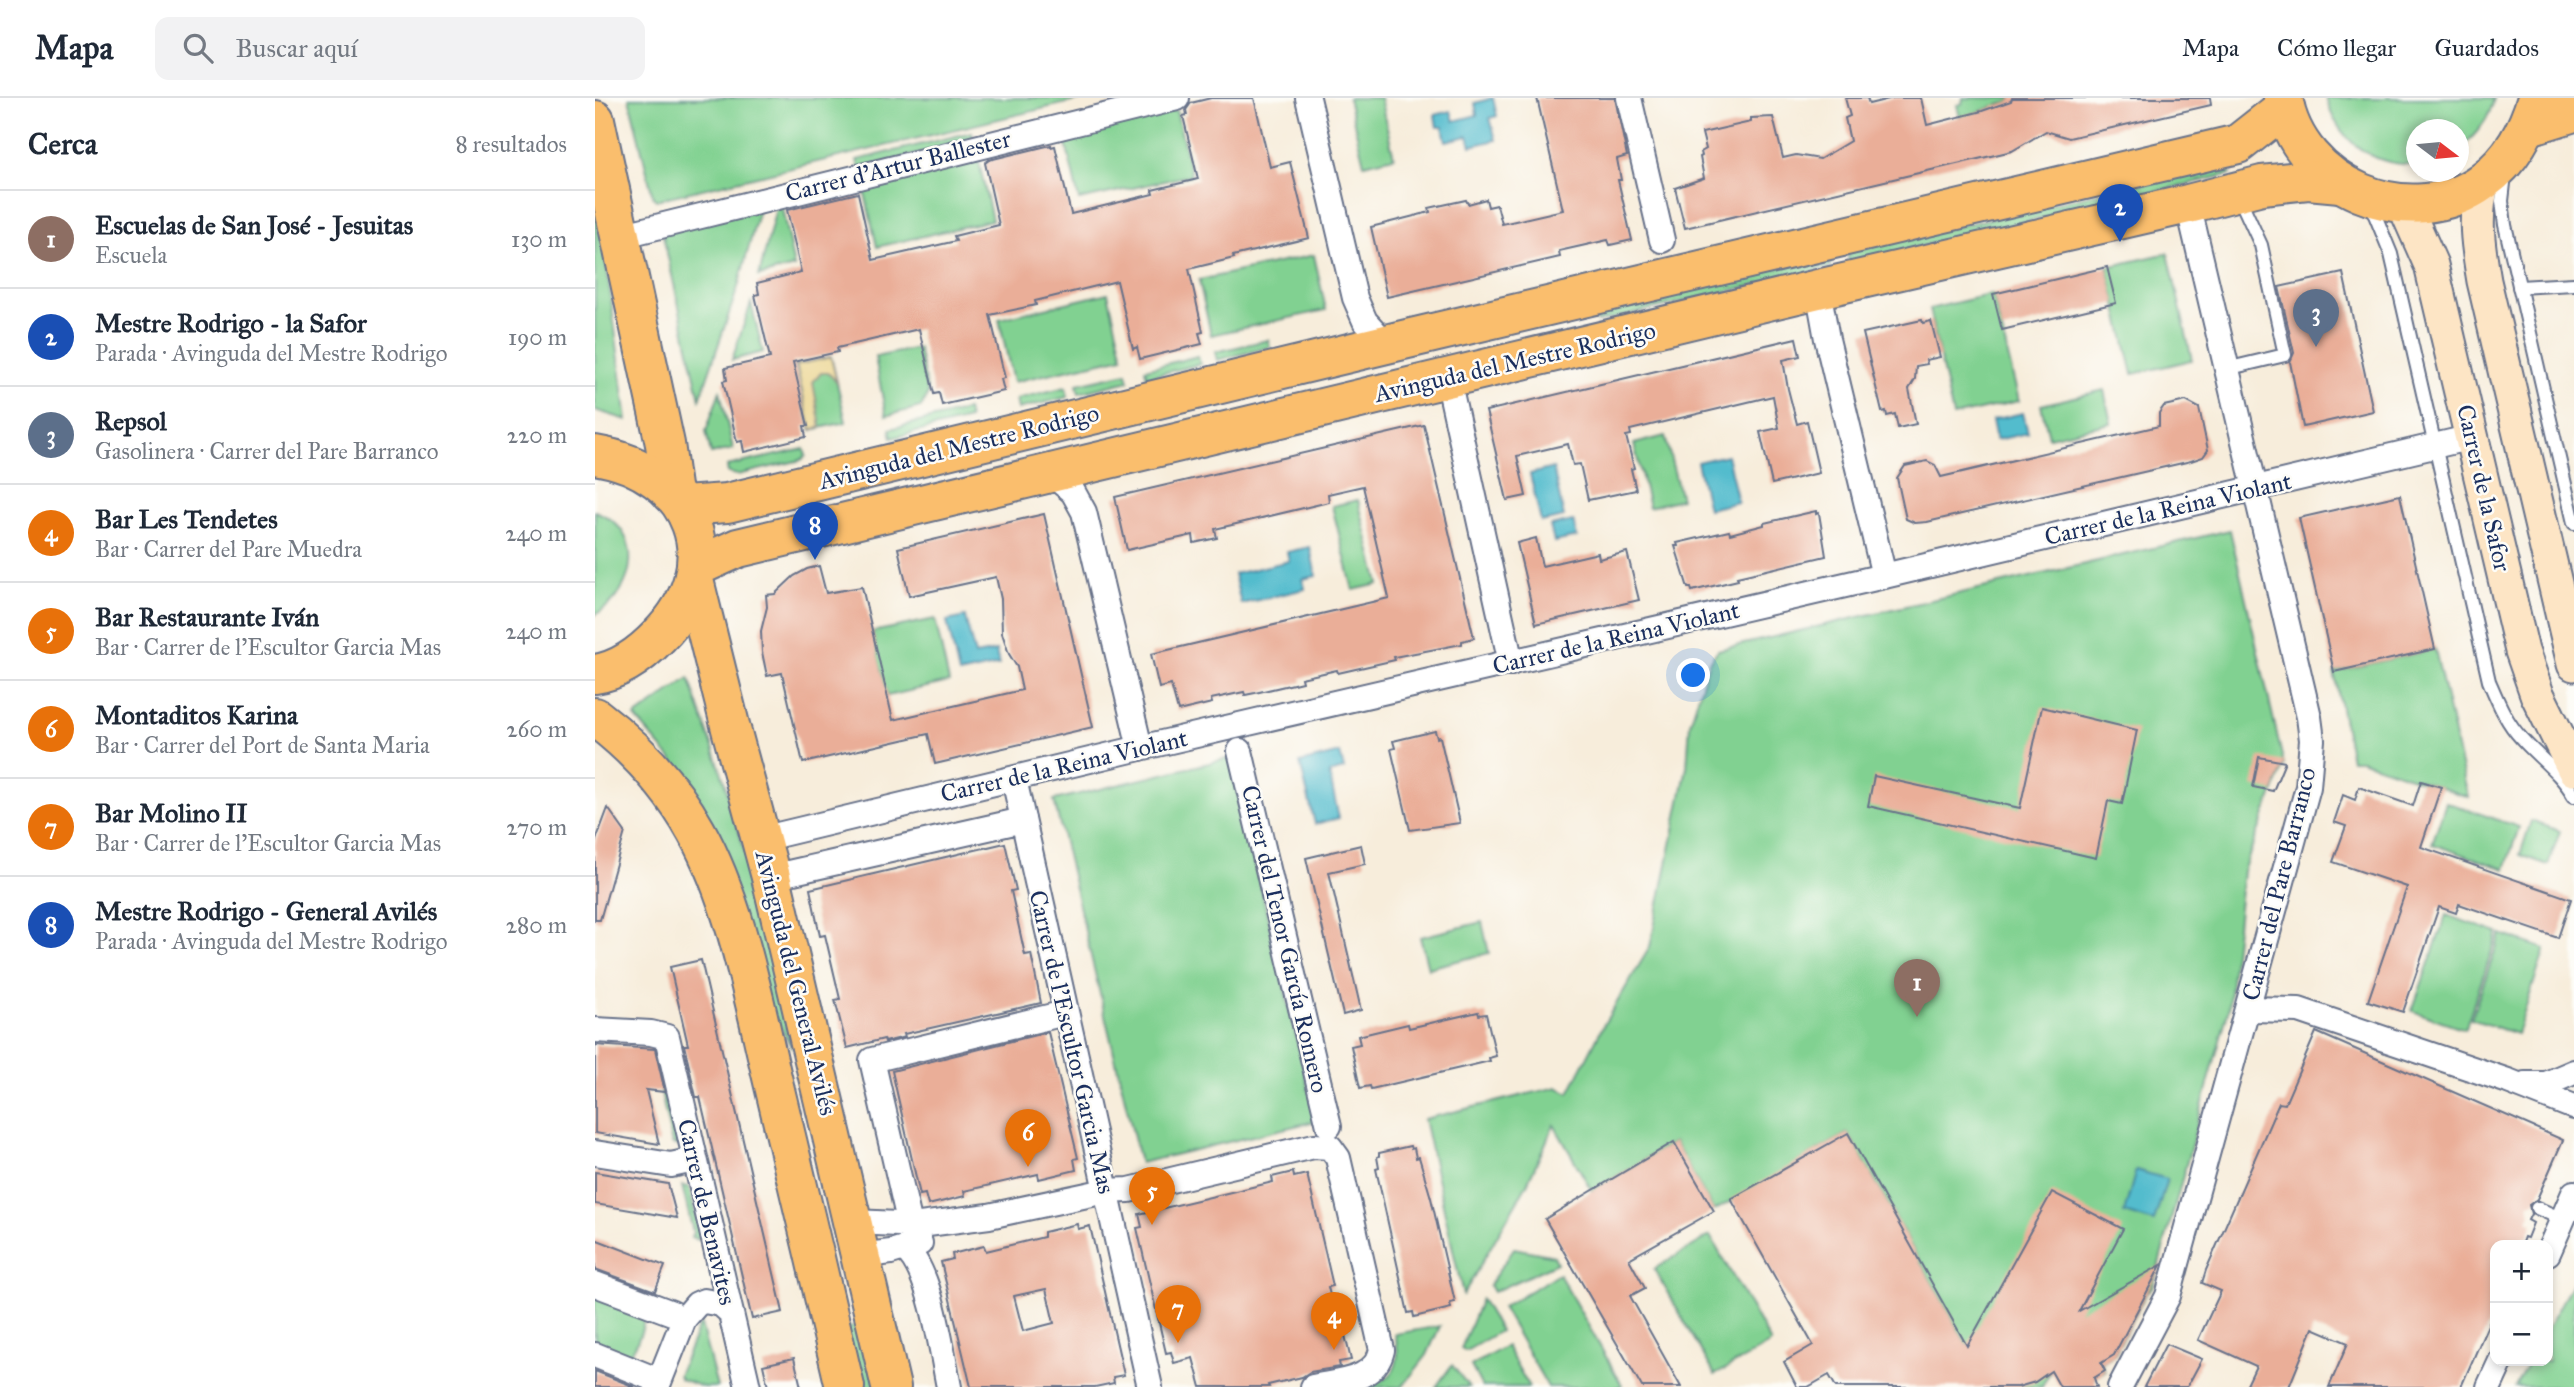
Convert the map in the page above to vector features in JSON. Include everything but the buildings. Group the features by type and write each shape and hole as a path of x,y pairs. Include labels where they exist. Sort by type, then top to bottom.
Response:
{"main road":[{"path":"2284,102 2293,129 2305,150 2321,168 2349,188"},
{"name":"Avinguda del Mestre Rodrigo","path":"678,500 727,503 1386,344 2238,144 2284,102"},
{"path":"2404,204 2445,199 2465,192 2515,141 2574,112"},
{"path":"595,120 678,500"},
{"name":"Carrer de la Safor","path":"2515,141 2476,214 2479,254 2563,568 2574,664"},
{"name":"Avinguda del Mestre Rodrigo","path":"695,574 738,548 2262,185 2308,180 2349,188 2404,204"},
{"name":"Carrer de la Safor","path":"2404,204 2431,265 2530,676 2574,769"},
{"path":"595,455 622,462 641,471 678,500"},
{"name":"Avinguda del General Avilés","path":"678,500 691,518 694,530 697,547 695,574 771,877 891,1387"},
{"path":"595,674 610,672 646,649 673,620 695,574"},
{"name":"Avinguda del General Avilés","path":"595,717 649,765 672,794 697,832 726,901 739,941 845,1387"},
{"path":"784,1128 808,1144 833,1238 839,1249 857,1239"}],"street":[{"name":"Carrer d'Artur Ballester","path":"620,236 1177,98"},
{"path":"1308,98 1355,298 1365,321 1386,344"},
{"path":"1629,98 1663,240"},
{"name":"Carrer del Pare Barranco","path":"2120,1387 2168,1296 2308,787 2312,740 2309,717 2188,204"},
{"path":"1818,289 1827,339 1884,576"},
{"path":"1339,356 1353,320 1355,298"},
{"path":"1448,379 1511,663"},
{"name":"Carrer de la Reina Violant","path":"761,839 2472,437"},
{"path":"1049,472 1073,492 1084,512 1140,748"},
{"name":"Carrer del Tenor García Romero","path":"1240,751 1329,1137 1338,1158 1380,1335 1379,1363 1373,1370 1360,1376 1313,1387"},
{"name":"Carrer de l'Escultor Garcia Mas","path":"1014,779 1150,1387"},
{"name":"Carrer de la Reina Violant","path":"771,877 1023,820"},
{"path":"2248,1009 2299,1010 2508,1081 2574,1107"},
{"path":"910,1225 872,1060 1065,1013"},
{"name":"Carrer de Benavites","path":"595,1030 652,1033 667,1037 748,1387"},
{"path":"2508,1081 2546,1084 2574,1072"},
{"path":"857,1239 910,1225 989,1216 1106,1191 1129,1190 1314,1146 1329,1137"},
{"path":"595,1153 671,1165 694,1160"},
{"path":"2553,1242 2574,1193"},
{"path":"904,1248 989,1216"},
{"path":"857,1239 904,1248 912,1255 926,1286 949,1387"},
{"path":"595,1284 671,1314"},
{"path":"595,1355 652,1381 690,1310 704,1301 721,1304 730,1312"},
{"path":"2489,1387 2499,1366"}],"lane":[{"path":"2515,141 2503,188 2503,215 2574,523"},
{"path":"2349,188 2375,215 2391,254 2489,681 2505,718 2574,796"},
{"path":"2226,369 2285,355 2261,245 2237,191"},
{"path":"2519,287 2574,284"},
{"path":"2537,1208 2563,1219"}],"green space":[{"path":"629,98 1088,98 656,200 653,197"},
{"path":"1348,98 1380,98 1394,157 1364,164"},
{"path":"1963,98 2012,98 2011,101 1960,118 1957,105 1962,104"},
{"path":"2326,98 2494,98 2485,120 2469,140 2469,119 2406,119 2406,164 2385,161 2359,148 2348,138 2331,113"},
{"path":"1176,110 1191,175 1079,200 1064,136"},
{"path":"972,132 974,141 859,168 857,160"},
{"path":"978,158 992,220 877,247 863,185"},
{"path":"2224,164 2231,174 1849,263 1847,252"},
{"path":"781,203 794,267 759,276 777,204"},
{"path":"595,206 604,246 627,420 595,410"},
{"path":"759,209 738,287 700,399 662,231"},
{"path":"2168,253 2192,360 2133,374 2107,267"},
{"path":"1314,255 1326,310 1211,335 1199,280"},
{"path":"1828,255 1831,267 1597,322 1593,314"},
{"path":"1108,293 1123,357 1013,382 999,319"},
{"path":"1993,294 2019,401 1953,416 1929,309"},
{"path":"751,303 763,352 732,360"},
{"path":"1268,340 1270,347 1217,360 1215,352"},
{"path":"918,348 928,394 921,407 886,416 875,357"},
{"path":"1198,356 1200,364 1147,377 1145,369"},
{"path":"831,357 846,422 811,430 796,365"},
{"path":"1127,373 1129,381 1079,393 1077,384"},
{"path":"1066,387 1068,397 1018,409 1016,399"},
{"path":"2104,390 2111,423 2049,437 2041,405"},
{"path":"720,391 733,449 711,454 706,431"},
{"path":"967,410 969,419 892,438 890,429"},
{"path":"1665,436 1681,499 1649,507 1634,444"},
{"path":"804,449 806,456 801,460 737,475 728,473 727,466"},
{"path":"1358,500 1379,584 1353,590 1332,506"},
{"path":"595,511 612,520 623,532 629,546 630,561 627,577 620,591 595,615"},
{"path":"2230,530 2284,765 2243,871 2228,1011 2153,1286 2147,1292 2114,1355 2101,1363 2105,1371 2092,1379 2068,1337 2042,1387 1990,1387 1848,1133 1714,1211 1674,1142 1592,1191 1554,1125 1527,1184 1463,1295 1424,1119 1557,1087 1569,1093 1604,1024 1650,947 1687,767 1690,724 1709,662 1718,650"},
{"path":"935,619 949,682 887,696 872,632"},
{"path":"2435,649 2468,797 2361,760 2351,760 2334,672"},
{"path":"689,678 721,771 753,880 792,1048 771,1010 715,829 676,765 635,717"},
{"path":"1230,758 1316,1121 1140,1163 1054,800"},
{"path":"2446,802 2519,827 2505,869 2432,844"},
{"path":"2531,821 2560,831 2548,865 2520,855"},
{"path":"2446,915 2498,933 2465,1029 2412,1011"},
{"path":"1482,922 1489,953 1428,968 1420,937"},
{"path":"2501,934 2545,949 2517,1034 2471,1019"},
{"path":"661,1092 668,1093 679,1146 672,1144"},
{"path":"682,1186 689,1187 700,1234 698,1240 691,1237 693,1232"},
{"path":"1710,1236 1771,1343 1715,1375 1654,1269"},
{"path":"1514,1248 1554,1256 1557,1263 1493,1292 1489,1285"},
{"path":"1559,1274 1622,1385 1619,1387 1548,1387 1502,1307"},
{"path":"2574,1280 2574,1387 2515,1387 2526,1366 2553,1366 2553,1318"},
{"path":"595,1293 644,1314 639,1337 627,1357 595,1348"},
{"path":"1481,1299 1500,1331 1466,1351 1461,1349"},
{"path":"700,1323 717,1387 703,1387 680,1379 678,1375"},
{"path":"862,1324 876,1387 859,1387 845,1328"},
{"path":"1440,1326 1427,1355 1402,1387 1365,1387 1387,1378 1395,1369 1395,1334"},
{"path":"1506,1346 1529,1387 1482,1387 1471,1366"},
{"path":"1452,1365 1469,1387 1436,1387"}],"sand":[{"path":"831,357 837,382 828,373 821,373 813,382 821,427 811,430 796,365"}],"water":[{"path":"1493,98 1497,116 1490,118 1496,140 1471,146 1468,136 1446,141 1443,127 1437,127 1435,115 1451,111 1454,121 1477,115 1475,103"},
{"path":"2023,413 2028,433 1996,440 1992,420"},
{"path":"1727,455 1738,502 1708,509 1697,462"},
{"path":"1553,468 1564,517 1541,522 1530,474"},
{"path":"1573,521 1577,537 1554,542 1550,526"},
{"path":"1310,547 1316,576 1303,579 1305,589 1241,604 1234,574 1289,561 1287,552"},
{"path":"965,617 975,655 996,651 999,665 959,674 947,621"},
{"path":"1340,753 1344,769 1329,773 1339,818 1315,824 1300,763"},
{"path":"2136,1170 2167,1179 2154,1222 2124,1213"}],"place":[{"name":"Mestre Rodrigo - la Safor","path":"2120,242"},
{"name":"Repsol","path":"2316,347"},
{"name":"Mestre Rodrigo - General Avilés","path":"815,560"},
{"name":"Escuelas de San José - Jesuitas","path":"1917,1017"},
{"name":"Montaditos Karina","path":"1028,1167"},
{"name":"Bar Restaurante Iván","path":"1152,1225"},
{"name":"Bar Molino II","path":"1178,1343"},
{"name":"Bar Les Tendetes","path":"1334,1350"}]}
